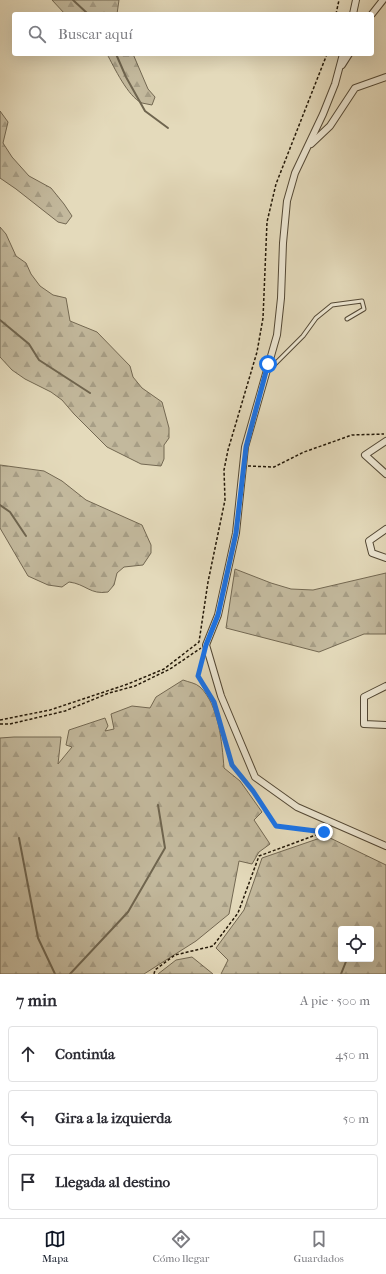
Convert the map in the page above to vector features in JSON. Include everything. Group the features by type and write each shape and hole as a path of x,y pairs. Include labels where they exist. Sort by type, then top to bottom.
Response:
{"street":[{"path":"353,12 356,0"},
{"path":"374,12 383,0"},
{"path":"342,56 323,114 295,174 287,201 283,243 281,298 277,334 246,447 236,533 218,615 204,647 221,696 256,777 297,807 386,846"},
{"path":"338,73 348,56"},
{"path":"308,146 330,126 355,88 386,77"},
{"path":"386,441 365,455 386,474"},
{"path":"386,529 369,541 372,553 386,558"},
{"path":"386,686 364,697 364,724 386,725"}],"lane":[{"path":"265,374 303,336 316,318 332,305 362,300 364,309 347,319"}],"path":[{"path":"336,12 339,0"},
{"path":"0,720 50,710 128,684 164,668 199,642 208,582 225,500 224,470 228,450 257,352 263,318 267,222 276,184 326,56"},
{"path":"244,467 274,467 304,452 352,436 386,434"},
{"path":"195,646 204,647"},
{"path":"0,724 10,724 65,711 109,693 135,686 170,669 204,647"},
{"path":"154,974 155,970 175,956 213,946 238,913 259,856 324,832 276,826 253,791 232,765 214,702 198,676 203,658"}],"green space":[{"path":"52,0 119,0 117,12 63,12"},
{"path":"108,56 134,56 148,89 155,97 152,105 142,103 137,100 122,81"},
{"path":"0,111 8,122 3,143 12,157 29,176 51,188 64,204 72,216 66,224 58,222 0,178"},
{"path":"0,227 6,234 16,256 26,263 31,274 40,286 53,295 66,298 70,321 97,332 130,366 133,377 142,388 162,402 169,428 169,438 164,445 164,459 161,466 141,464 107,447 62,400 51,392 25,379 12,370 0,357"},
{"path":"0,465 44,471 62,481 86,500 142,525 151,545 151,553 143,565 124,567 117,573 114,585 108,592 102,593 92,591 75,583 69,582 62,587 48,585 28,576 0,528"},
{"path":"235,569 291,589 313,590 386,573 386,634 364,634 319,652 226,628"},
{"path":"183,680 200,687 211,704 221,736 224,768 240,781 262,812 254,820 270,844 259,852 252,864 239,861 229,914 196,941 144,974 0,974 0,738 61,737 58,764 72,747 66,745 69,730 105,718 108,726 105,731 114,729 111,714 132,706 150,708 156,697"},
{"path":"326,836 386,865 386,974 221,974 228,960 216,948 244,910 262,858"},
{"path":"192,957 213,974 158,974 176,960"}],"waterway":[{"path":"73,0 86,12"},
{"path":"117,56 126,77 145,111 168,128"},
{"path":"0,320 29,344 39,360 90,393"},
{"path":"0,505 10,512 26,536"},
{"path":"70,974 128,912 165,848 158,805"},
{"path":"19,838 38,938 55,974"},
{"path":"341,974 346,962"}],"route":[{"path":"268,364 246,447 236,533 218,615 206,645 198,676 214,702 232,765 253,791 276,826 324,832"}]}
